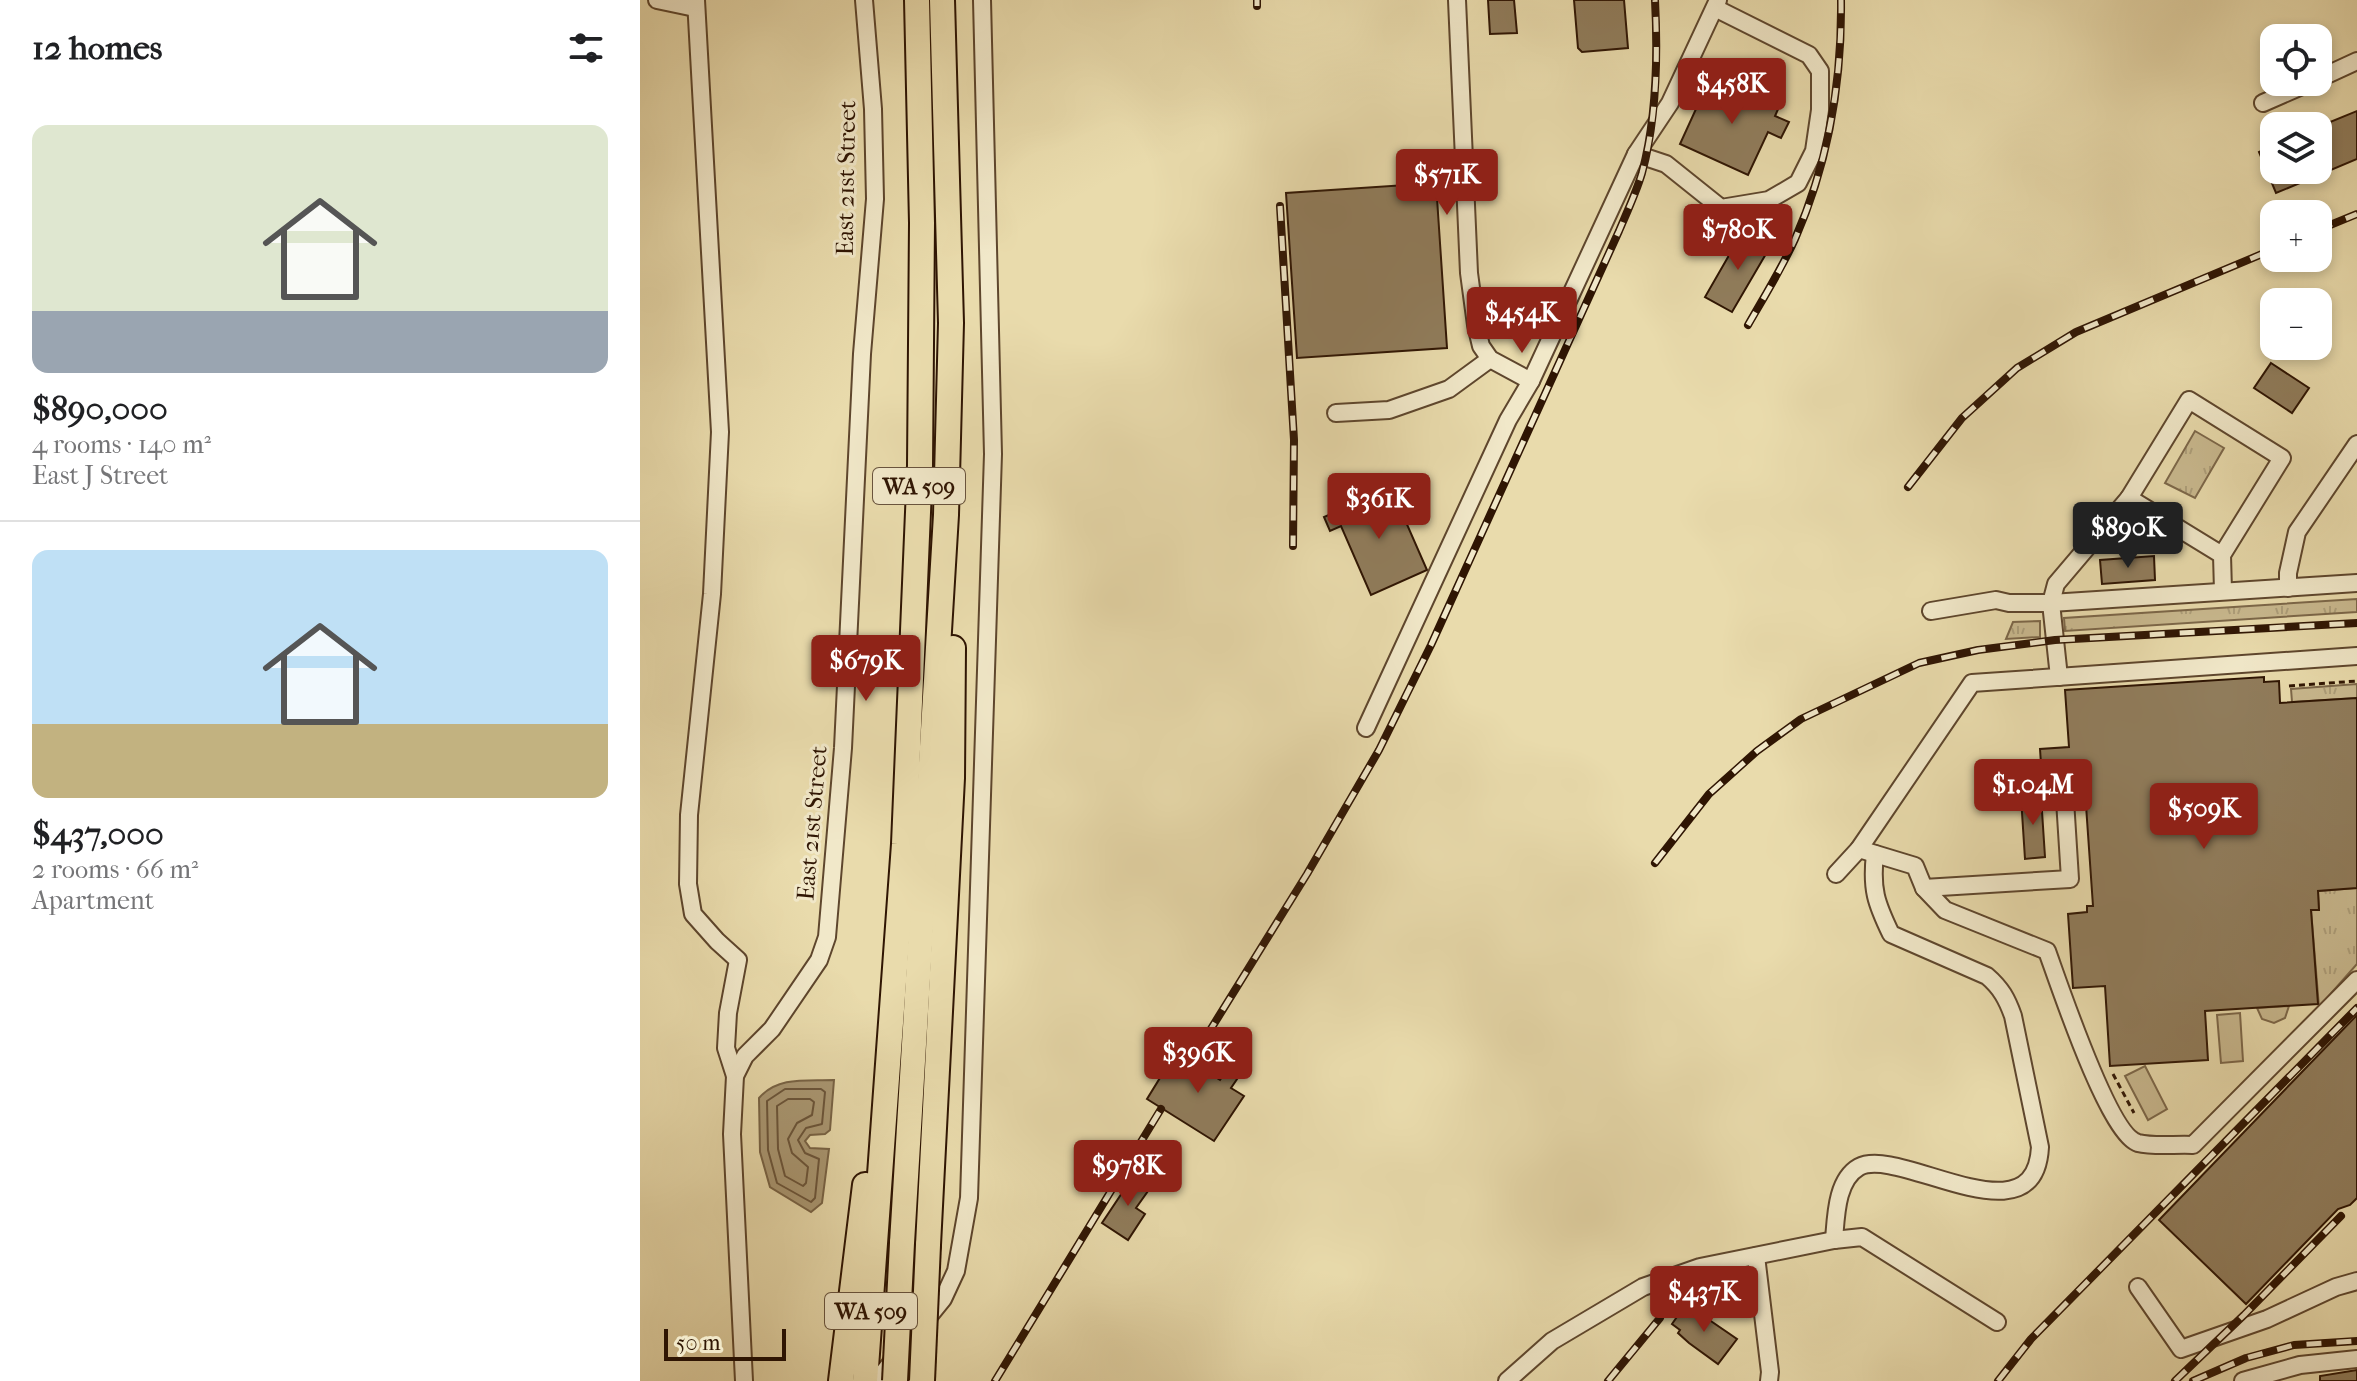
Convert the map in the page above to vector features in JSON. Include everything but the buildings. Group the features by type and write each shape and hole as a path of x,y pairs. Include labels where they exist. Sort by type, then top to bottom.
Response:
{"highway":[{"name":"WA 509","path":"867,1381 867,1241 904,844 920,465 922,223 917,0"},
{"name":"WA 509","path":"895,1381 946,515 951,323 942,0"},
{"path":"922,1381 953,723 946,515"},
{"path":"841,1381 867,1241"}],"street":[{"path":"657,0 696,4 720,432 712,594 689,815 688,884 693,914 738,960 728,1013 726,1048 735,1076 732,1134 744,1381"},
{"name":"East 21st Street","path":"735,1076 745,1056 772,1029 819,960 827,937 843,748 862,354 875,199 873,109 864,0"},
{"path":"867,1381 882,1374 943,1299 956,1271 969,1198 993,454 982,0"},
{"path":"1457,0 1469,273 1476,325 1481,346 1490,359 1531,381"},
{"path":"1366,728 1508,420 1531,381 1636,154 1670,103 1717,4 1809,55 1820,71 1820,110 1814,151 1798,183 1769,200 1721,208 1666,164 1636,154"},
{"path":"2332,73 2357,61"},
{"path":"2263,103 2279,96"},
{"path":"1336,413 1389,410 1449,389 1490,359"},
{"path":"2059,677 2051,603 2056,584 2129,498 2189,400 2282,458 2222,555 2223,591"},
{"path":"2288,588 2297,532 2354,455"},
{"path":"2129,498 2222,555"},
{"path":"1931,611 1996,600 2051,603 2357,583"},
{"path":"1836,874 1867,852 1972,683 2357,656"},
{"path":"1924,888 2070,879 2065,800"},
{"path":"1867,852 1915,866 1924,888 1945,910 2047,951 2098,1087 2123,1132 2136,1143 2193,1145 2357,980"},
{"path":"1834,1240 1838,1201 1844,1186 1858,1167 1890,1165 1960,1186 2002,1190 2023,1183 2040,1157 2007,998 1987,976 1891,934 1876,903 1867,852"},
{"path":"1507,1381 1552,1341 1643,1287 1700,1267 1834,1240 1862,1237 1997,1322"},
{"path":"1756,1256 1769,1381"},
{"path":"2138,1287 2181,1349 2267,1319 2336,1287 2357,1281"},
{"path":"2243,1381 2300,1365 2357,1359"}],"path":[{"path":"2289,686 2357,681"},
{"path":"2108,1064 2135,1115"}],"green space":[{"path":"2195,431 2224,448 2195,498 2165,483"},
{"path":"2357,599 2357,612 2065,631 2064,618"},
{"path":"2040,621 2040,637 2006,639 2013,622"},
{"path":"2357,684 2357,698 2292,702 2291,689"},
{"path":"2357,888 2357,964 2319,1007 2311,910 2319,909 2318,891"},
{"path":"2289,1006 2285,1018 2274,1023 2262,1019 2257,1008"},
{"path":"2240,1013 2243,1061 2221,1063 2217,1015"},
{"path":"2145,1066 2167,1109 2148,1120 2125,1076"}],"water":[{"path":"834,1080 830,1130 825,1134 810,1135 805,1141 810,1148 829,1149 822,1203 811,1212 770,1187 760,1152 759,1098 784,1083"}],"railway":[{"path":"1257,0 1257,6"},
{"path":"1191,1061 1307,874 1379,750 1431,645 1619,231 1642,173 1651,130 1656,65 1655,0"},
{"path":"1748,325 1790,250 1816,181 1836,91 1841,0"},
{"path":"1280,206 1294,440 1293,546"},
{"path":"2332,224 2357,214"},
{"path":"1908,487 1962,418 2017,368 2076,332 2260,255"},
{"path":"1655,863 1709,794 1757,751 1801,719 1919,663 1978,650 2055,640 2357,623"},
{"path":"1998,1381 2031,1339 2357,1008"},
{"path":"995,1381 1161,1109"},
{"path":"2175,1381 2341,1216"},
{"path":"1608,1381 1660,1318"},
{"path":"2193,1381 2246,1358 2294,1345 2357,1341"}]}
